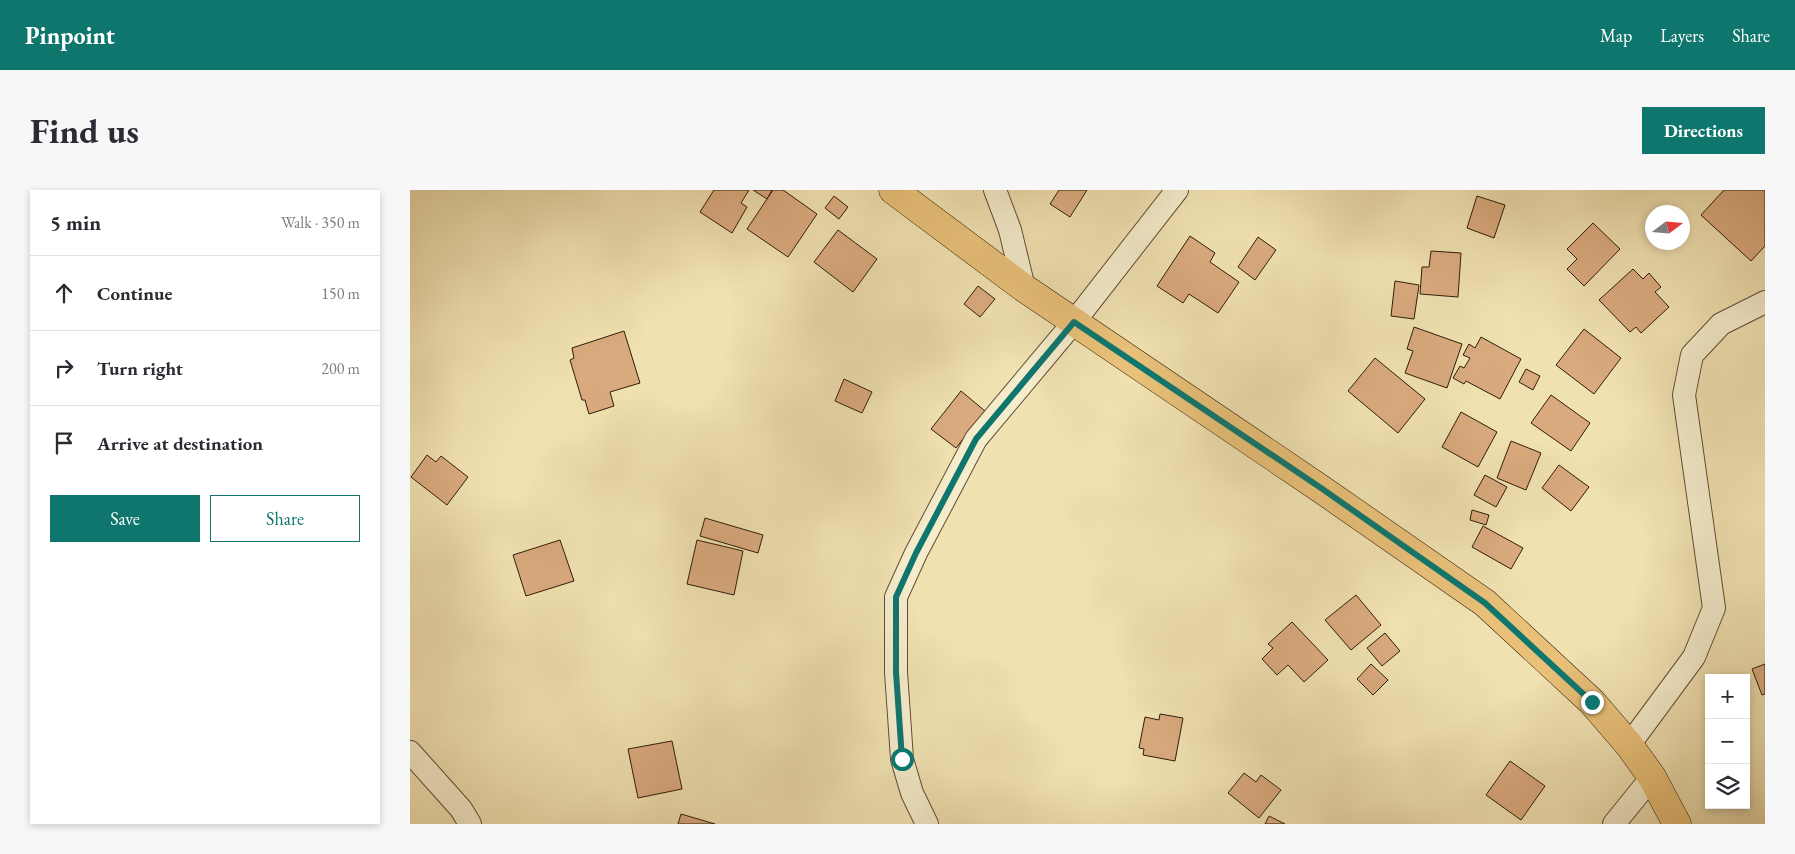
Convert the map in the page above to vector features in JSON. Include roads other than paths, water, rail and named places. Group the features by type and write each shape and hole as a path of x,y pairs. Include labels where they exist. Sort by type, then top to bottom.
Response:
{"main road":[{"path":"893,190 1024,288 1321,488 1485,603 1592,702 1629,745 1652,777 1677,824"}],"street":[{"path":"996,190 1010,230 1024,288"},
{"path":"927,824 912,793 902,759 896,672 896,597 916,553 976,439 1074,322 1177,190"},
{"path":"1629,745 1694,657 1714,608 1684,395 1692,355 1721,324 1765,302"},
{"path":"410,752 461,809 470,824"},
{"path":"1614,824 1652,777"}]}
